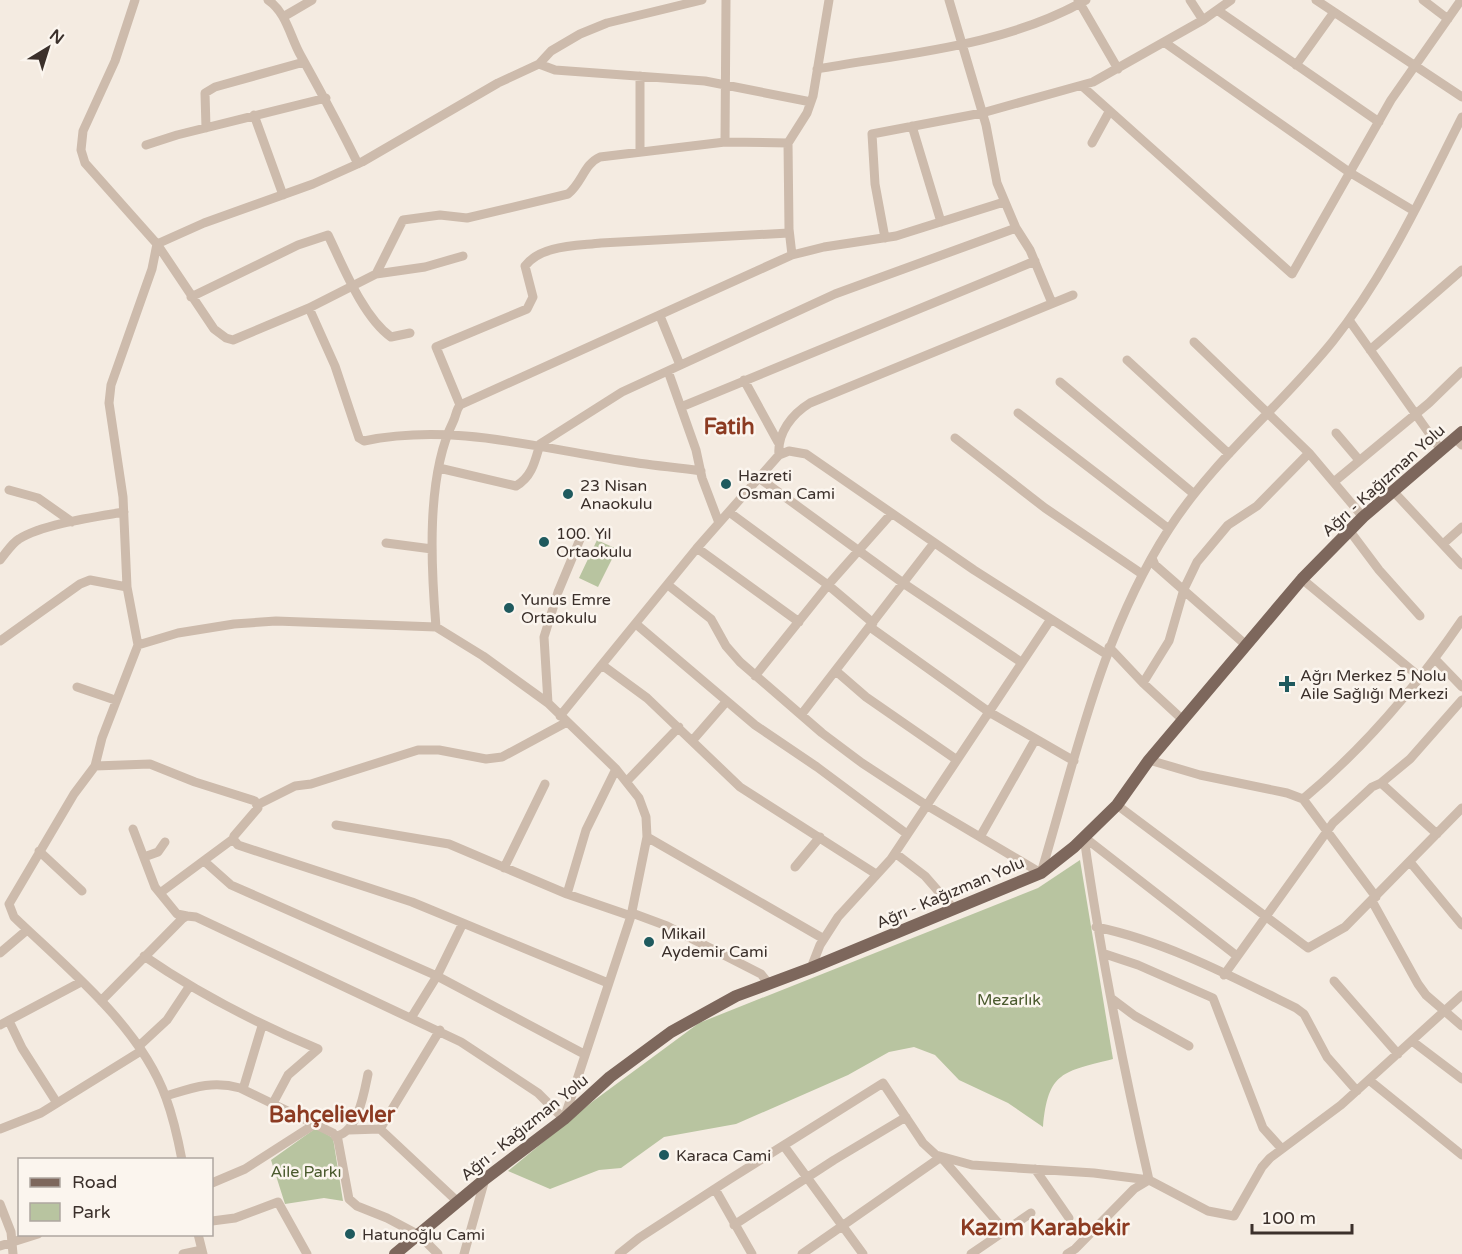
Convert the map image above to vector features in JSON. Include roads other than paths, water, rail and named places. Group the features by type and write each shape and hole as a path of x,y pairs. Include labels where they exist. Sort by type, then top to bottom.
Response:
{"main road":[{"name":"Ağrı - Kağızman Yolu","path":"395,1254 484,1179 564,1119 610,1077 671,1032 736,996 811,968 1041,873 1084,837 1117,805 1149,760 1302,579 1363,517 1441,450 1460,438"}],"street":[{"path":"135,0 115,61 83,131 81,150 85,163 156,244 214,329 226,338 234,340 309,308 376,274 425,267 463,256"},
{"path":"268,0 283,18 358,164"},
{"path":"283,18 312,0"},
{"path":"156,244 204,223 283,195 358,164 498,83 539,64 551,51 579,34 656,5 702,0"},
{"path":"725,142 726,0"},
{"path":"792,255 789,233 788,143 807,113 811,102 829,0"},
{"path":"949,0 982,113 1004,202 1035,261 1052,303"},
{"path":"1190,0 1203,20"},
{"path":"885,238 875,184 872,134 982,113 1082,86 1118,69 1203,20 1231,0"},
{"path":"1316,0 1462,97"},
{"path":"1423,0 1448,19"},
{"path":"1082,86 1292,274 1379,122 1461,0"},
{"path":"817,69 963,44 1036,25 1081,1 1118,69"},
{"path":"1217,10 1379,122"},
{"path":"1296,65 1334,12"},
{"path":"1164,42 1349,172 1414,211"},
{"path":"206,128 205,93 215,87 304,62"},
{"path":"539,64 555,70 727,84 811,102"},
{"path":"640,76 640,152"},
{"path":"146,146 254,115 326,98"},
{"path":"1092,143 1109,112"},
{"path":"254,115 283,195"},
{"path":"668,585 711,619 726,646 755,676 862,764 1041,873 1108,650 1142,574 1169,529 1194,494 1333,342 1349,320 1392,253 1462,117"},
{"path":"912,126 941,222"},
{"path":"376,274 403,220 440,215 467,218 568,194 594,159 725,142 788,143"},
{"path":"436,627 432,549 439,468 446,435 460,405 792,255 824,247 885,238 1004,202"},
{"path":"439,468 516,486 525,481 532,470 540,444 622,392 835,294 1016,228"},
{"path":"460,405 436,347 527,309 532,297 525,266 535,256 573,246 601,243 789,233"},
{"path":"191,297 298,245 328,235 353,285 383,331 397,338 410,333"},
{"path":"156,244 152,269 111,386 109,403 124,512 127,587 138,645 116,700 94,766 5,902 14,917 101,1001 140,1049 166,1096 182,1158"},
{"path":"681,407 1035,261"},
{"path":"1370,350 1462,270"},
{"path":"778,442 788,424 810,403 1073,295"},
{"path":"309,308 335,366 359,438 364,441 414,435 511,440 618,460 701,471"},
{"path":"660,316 680,365"},
{"path":"1349,320 1441,450"},
{"path":"1194,342 1270,412 1335,481 1363,517"},
{"path":"1127,360 1229,454"},
{"path":"668,371 696,450 718,524"},
{"path":"1335,481 1462,371"},
{"path":"744,380 778,442 779,455"},
{"path":"1060,382 1194,494"},
{"path":"1018,413 1169,529"},
{"path":"1336,433 1359,460"},
{"path":"955,438 1045,508 1142,574"},
{"path":"160,893 233,839 257,805 295,786 311,784 418,750 439,750 486,759 502,757 564,719 602,665 697,548 779,455 798,451 806,454 934,543 1051,619 1108,650 1184,720"},
{"path":"1143,683 1169,641 1184,589 1197,562 1228,525 1257,506 1309,453"},
{"path":"759,478 903,583 1021,662"},
{"path":"9,490 38,498 72,522"},
{"path":"1393,491 1462,565"},
{"path":"0,560 17,539 72,522 124,512"},
{"path":"729,512 828,585 871,625 989,712 1074,761"},
{"path":"755,676 828,585 891,514"},
{"path":"1443,544 1462,527"},
{"path":"1350,530 1379,570 1420,616"},
{"path":"548,703 544,637 558,592 583,532"},
{"path":"386,543 432,549"},
{"path":"801,715 934,543"},
{"path":"697,548 799,622"},
{"path":"1152,558 1155,565 1246,645"},
{"path":"1302,579 1421,678"},
{"path":"0,641 80,584 90,580 127,587"},
{"path":"811,968 824,939 852,899 895,853 1051,619"},
{"path":"1303,799 1338,767 1421,678 1436,660 1462,620"},
{"path":"133,829 160,893 177,914 187,916 440,1030 495,1062 538,1093 564,1119 632,914 647,837 646,817 639,798 627,781 548,703 483,656 436,627 266,622 178,633 138,645"},
{"path":"636,624 726,702 907,834"},
{"path":"1436,660 1462,687"},
{"path":"602,665 647,698 680,727 740,787 876,874"},
{"path":"836,671 866,697 957,760"},
{"path":"77,687 116,700"},
{"path":"692,741 726,702"},
{"path":"1224,975 1326,833 1372,787 1381,783 1428,741 1461,703"},
{"path":"627,781 680,727"},
{"path":"980,837 1035,740"},
{"path":"1149,760 1200,775 1287,793 1303,799 1374,899 1418,984 1444,1012 1462,1026"},
{"path":"94,766 150,764 195,782 255,801 257,805"},
{"path":"567,894 586,830 616,769"},
{"path":"1381,783 1437,834"},
{"path":"504,868 545,784"},
{"path":"1117,805 1308,948 1345,927 1462,808"},
{"path":"336,825 449,844 567,894 667,926 761,974 769,984"},
{"path":"647,837 824,939"},
{"path":"795,867 820,837"},
{"path":"1084,837 1096,927 1104,954 1149,1180"},
{"path":"1084,837 1237,956"},
{"path":"233,839 242,847 356,882 608,983"},
{"path":"144,857 158,852 165,842"},
{"path":"39,851 82,891"},
{"path":"895,853 925,876 953,908"},
{"path":"204,861 224,881 255,897 437,976 584,1054"},
{"path":"1410,862 1462,925"},
{"path":"101,1001 187,916"},
{"path":"411,1018 437,976 463,923"},
{"path":"1096,927 1115,930 1174,952 1304,1014 1327,1057 1357,1091"},
{"path":"0,953 27,930"},
{"path":"1104,954 1138,965 1213,998 1263,1128 1282,1149"},
{"path":"144,956 189,987 262,1026 318,1049 288,1075 273,1103"},
{"path":"1334,981 1398,1054"},
{"path":"57,1103 4,1023 81,982"},
{"path":"0,1129 15,1125 57,1103 140,1049 167,1020 189,987"},
{"path":"802,1254 941,1157 972,1165 1149,1180 1208,1211 1234,1216 1262,1167 1357,1091 1462,995"},
{"path":"1111,998 1135,1016 1189,1046"},
{"path":"243,1089 262,1026"},
{"path":"380,1129 440,1030"},
{"path":"1412,1041 1462,1079"},
{"path":"349,1130 368,1074"},
{"path":"1369,1080 1462,1155"},
{"path":"166,1096 208,1083 226,1084 273,1103 337,1136"},
{"path":"619,1254 639,1238 883,1083 923,1143 941,1157 1005,1230"},
{"path":"734,1225 906,1117"},
{"path":"213,1183 245,1169 315,1124"},
{"path":"337,1136 349,1130 380,1129 458,1202"},
{"path":"337,1136 345,1190 349,1199 357,1206 387,1218 419,1235 438,1254"},
{"path":"784,1146 863,1254"},
{"path":"1035,1169 1069,1218"},
{"path":"464,1254 484,1179"},
{"path":"1067,1254 1075,1249 1134,1189 1149,1180"},
{"path":"715,1189 752,1254"},
{"path":"213,1221 235,1218 278,1202 307,1254"},
{"path":"0,1204 13,1240 13,1254"},
{"path":"971,1254 1031,1213"},
{"path":"0,1246 30,1236"},
{"path":"183,1254 202,1252 198,1236"}],"place":[{"name":"Hazreti Osman Cami","path":"726,484"},
{"name":"23 Nisan Anaokulu","path":"568,494"},
{"name":"100. Yıl Ortaokulu","path":"544,542"},
{"name":"Yunus Emre Ortaokulu","path":"509,608"},
{"name":"Ağrı Merkez 5 Nolu Aile Sağlığı Merkezi","path":"1287,684"},
{"name":"Mikail Aydemir Cami","path":"649,942"},
{"name":"Karaca Cami","path":"664,1155"},
{"name":"Hatunoğlu Cami","path":"350,1234"}],"district":[{"name":"Fatih","path":"729,426"},
{"name":"Bahçelievler","path":"332,1114"},
{"name":"Kazım Karabekir","path":"1045,1227"}],"park label":[{"name":"Mezarlık","path":"1009,999"},
{"name":"Aile Parkı","path":"306,1171"}]}
